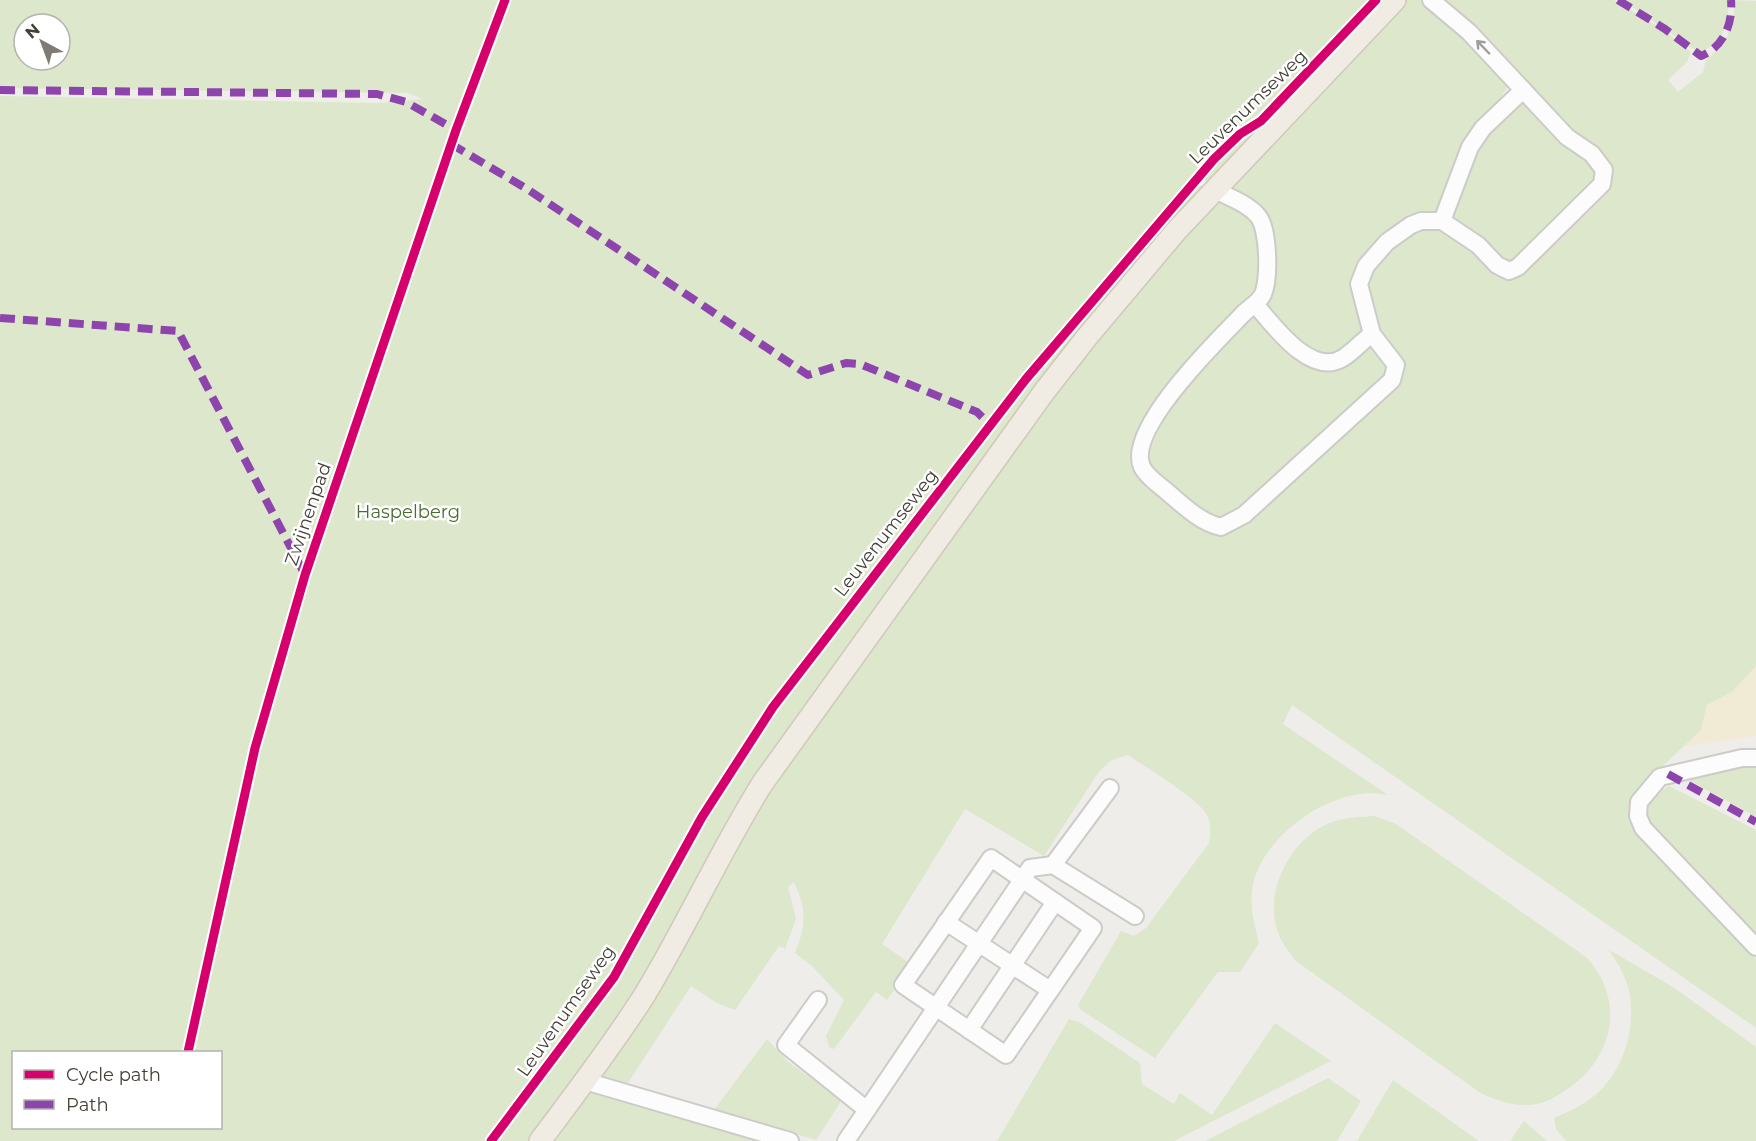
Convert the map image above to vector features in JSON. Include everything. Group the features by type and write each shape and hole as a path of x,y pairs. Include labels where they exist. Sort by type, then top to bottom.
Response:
{"main road":[{"name":"Leuvenumseweg","path":"540,1141 645,994 739,821 803,724 1044,392 1143,268 1395,0"}],"lane":[{"path":"1215,190 1258,216 1264,230 1266,277 1263,295 1194,365 1161,407 1147,430 1140,454 1142,466 1151,479 1212,525 1221,527 1244,515 1392,380 1396,372 1394,359 1372,334 1361,296 1361,274 1388,243 1411,225 1421,221 1442,221 1478,245 1497,265 1509,271 1518,267 1602,184 1604,170 1598,161 1567,137 1469,32 1431,0"},
{"path":"1442,221 1470,147 1483,128 1523,90"},
{"path":"1255,304 1300,351 1323,362 1343,358 1372,334"},
{"path":"1756,758 1742,758 1660,777 1639,802 1638,816 1643,828 1756,947"},
{"path":"1053,865 1110,788"},
{"path":"991,858 1022,880 1093,928 1006,1055 903,985 991,858"},
{"path":"846,1141 1030,868 1053,865 1136,916"},
{"path":"969,1030 1055,902"},
{"path":"946,922 1050,990"},
{"path":"818,1000 786,1045 867,1110"},
{"path":"585,1081 790,1141"}],"green space":[{"name":"Haspelberg","path":"0,0 1372,0 1259,119 1238,132 1214,155 1024,378 770,706 699,817 612,975 488,1141 0,1141 0,96 378,103 423,99 408,93 0,88"},
{"path":"1380,0 1383,0 1209,184 1202,178 1231,144 1262,124"},
{"path":"1404,0 1426,0 1511,82 1468,146 1440,213 1369,257 1363,334 1333,358 1302,349 1267,306 1270,277 1268,229 1232,192 1231,186"},
{"path":"1434,0 1614,0 1664,30 1691,52 1687,62 1668,80 1678,92 1703,72 1706,60 1723,45 1734,21 1734,0 1756,1 1756,666 1732,692 1707,705 1701,730 1632,795 1628,811 1639,832 1668,862 1700,903 1735,935 1756,959 1756,1028 1292,705 1283,724 1388,795 1368,793 1348,796 1327,804 1289,828 1274,844 1262,862 1252,888 1252,912 1259,943 1240,972 1218,972 1155,1058 1081,1010 1078,1005 1121,931 1134,936 1146,928 1209,843 1210,825 1207,815 1194,801 1128,755 1110,761 1098,773 1044,856 965,809 882,944 911,964 887,1000 876,992 834,1049 829,1047 826,1036 844,1000 812,966 795,953 804,918 794,882 788,887 796,919 785,949 779,946 735,1010 717,1003 691,986 626,1086 605,1078 603,1073 745,825 1062,379 1122,304 1220,198 1256,219 1261,231 1258,293 1174,387 1139,468 1221,531 1394,382 1364,275 1412,227 1441,225 1503,273 1608,178"},
{"path":"1622,0 1728,0 1728,17 1719,39 1713,45 1698,52"},
{"path":"1520,98 1579,149 1601,176 1509,267 1448,221 1472,149"},
{"path":"1198,183 1205,189 795,722 637,991 532,1141 494,1141 616,977 704,819 775,708 1028,380"},
{"path":"1249,315 1256,316 1311,363 1371,342 1393,370 1242,513 1214,522 1148,471 1146,443 1156,420"},
{"path":"1756,767 1756,817 1687,779 1736,768"},
{"path":"1669,786 1756,830 1756,939 1644,819 1646,807 1651,799"},
{"path":"1375,816 1396,824 1586,957 1598,973 1606,990 1610,1008 1605,1043 1597,1060 1585,1075 1569,1088 1545,1102 1530,1105 1507,1103 1479,1092 1296,961 1289,952 1278,932 1274,906 1280,877 1286,863 1305,839 1330,823"},
{"path":"1609,950 1673,987 1756,1047 1756,1141 1566,1141 1556,1129 1554,1118 1585,1103 1604,1087 1613,1076 1625,1050 1631,1023 1630,996 1625,978"},
{"path":"1069,1019 1079,1022 1140,1063 1142,1084 1174,1104 1180,1093 1212,1115 1275,1023 1331,1061 1174,1141 997,1141"},
{"path":"767,1039 788,1062 842,1100 816,1140 714,1110"},
{"path":"1328,1078 1361,1101 1337,1141 1205,1141"},
{"path":"1393,1080 1479,1141 1357,1141"},
{"path":"589,1093 603,1095 764,1141 550,1141"},
{"path":"1524,1121 1547,1141 1510,1141"}],"sand":[{"path":"1756,666 1756,736 1683,747 1701,730 1707,705 1732,692"}],"marked path":[{"path":"1618,0 1665,29 1701,56 1716,47 1725,33 1730,17 1731,0"},
{"path":"0,90 377,94 406,102 456,130"},
{"path":"451,144 527,189 808,375 846,363 860,364 977,412 990,425"},
{"path":"0,318 178,331 305,575"},
{"path":"1668,774 1756,822"}],"cycle path":[{"name":"Zwijnenpad","path":"188,1051 255,748 305,575 456,130 505,0"},
{"path":"491,1141 614,977 702,817 773,707 1026,379 1214,159 1240,134 1261,121 1376,0"}]}
